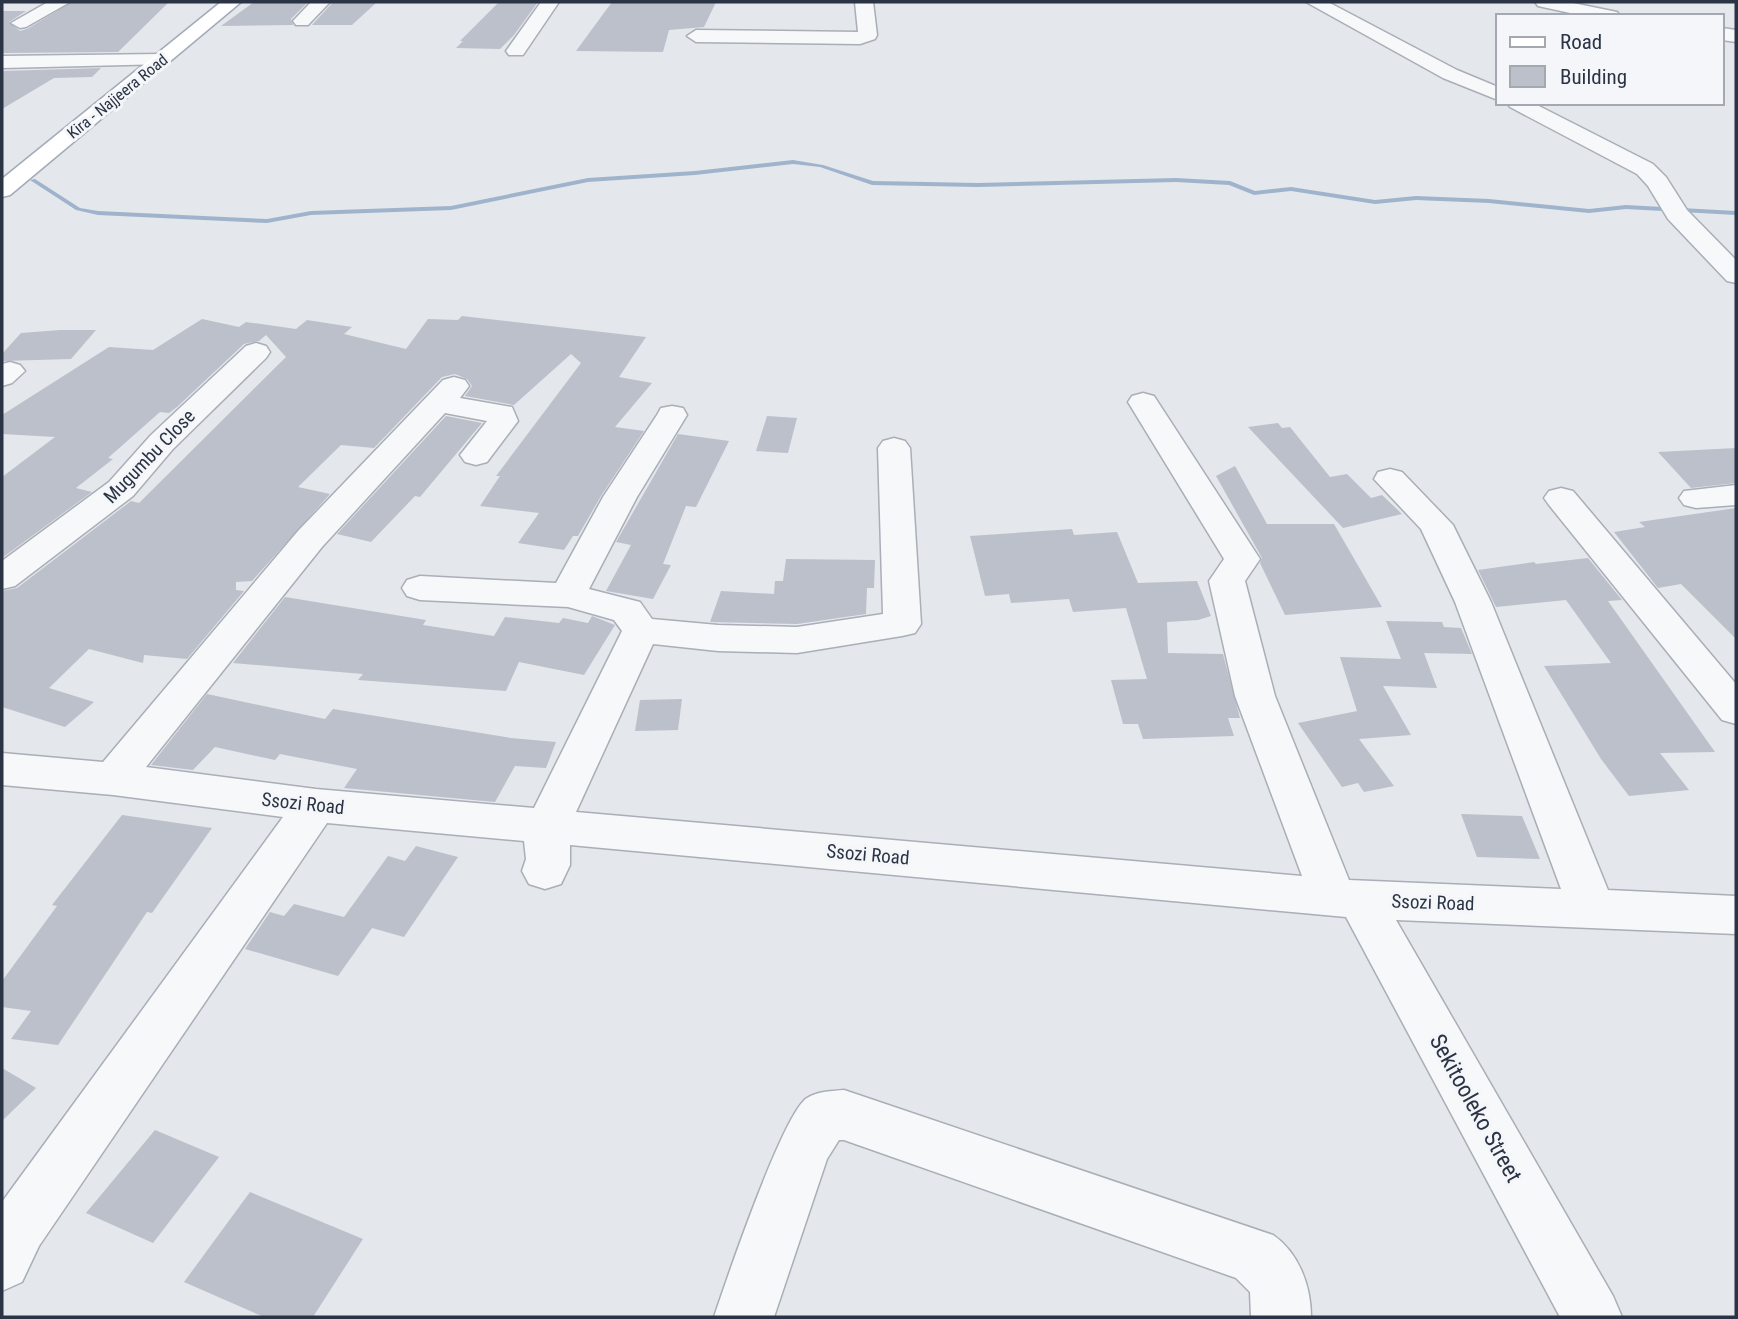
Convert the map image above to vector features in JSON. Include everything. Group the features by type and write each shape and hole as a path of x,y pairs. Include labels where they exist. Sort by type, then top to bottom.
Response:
{"main road":[{"name":"Kira - Najjeera Road","path":"2,190 232,2"}],"street":[{"path":"20,23 61,2"},
{"path":"302,21 321,2"},
{"path":"516,51 550,2"},
{"path":"696,36 860,38 867,35 869,29 863,2"},
{"path":"1315,2 1450,74 1496,93"},
{"path":"1544,2 1601,14"},
{"path":"2,62 161,60"},
{"path":"1521,105 1645,169 1658,182 1677,214 1736,275"},
{"name":"Mugumbu Close","path":"2,578 121,489 162,442 256,352"},
{"path":"113,779 310,539 446,395 501,414 503,421 476,455"},
{"name":"Sekitooleko Street","path":"1143,402 1242,559 1227,581 1255,696 1347,899 1592,1317"},
{"path":"568,596 620,497 673,415"},
{"path":"420,588 568,596 627,611 641,630 718,638 797,640 902,624 894,448"},
{"path":"1390,479 1436,525 1473,602 1591,907"},
{"path":"1696,498 1736,495"},
{"path":"1561,498 1736,710"},
{"path":"545,871 550,861 544,824 641,630"},
{"name":"Ssozi Road","path":"2,769 113,779 316,805 1347,899 1736,915"},
{"path":"2,1262 19,1226 316,805"},
{"path":"744,1317 803,1147 824,1116 844,1115 1253,1255 1264,1262 1275,1276 1282,1301 1281,1317"}],"building":[{"path":"72,2 169,2 118,52 2,53 2,11 26,11 9,22 20,31"},
{"path":"254,2 308,2 291,19 293,25 221,26"},
{"path":"333,2 377,2 352,25 312,25"},
{"path":"499,2 538,2 500,49 456,48 463,41 460,41"},
{"path":"612,2 716,2 704,27 669,30 663,52 576,51"},
{"path":"101,68 92,77 54,78 2,109 2,71"},
{"path":"462,316 646,337 619,377 652,383 615,427 644,431 578,536 573,536 564,550 518,543 539,513 480,506 500,476 496,476 581,363 571,354 514,405 465,396 472,386 467,379 455,374 442,377 374,448 341,445 298,487 330,494 252,581 236,582 236,590 244,591 187,659 144,655 143,663 89,649 49,688 94,702 65,727 2,707 2,591 17,588 131,501 139,503 286,357 266,335 259,341 244,344 177,407 169,413 160,412 108,458 113,459 76,488 92,492 2,558 2,477 55,437 2,434 2,415 109,347 153,350 202,319 239,327 246,322 296,329 307,320 352,327 344,334 406,349 428,319 458,320"},
{"path":"96,330 71,359 2,361 2,354 21,333"},
{"path":"446,416 482,423 420,497 415,496 371,542 337,534"},
{"path":"767,416 797,418 788,453 756,451"},
{"path":"1278,423 1282,428 1290,427 1330,477 1347,474 1371,498 1382,495 1402,514 1343,528 1248,427"},
{"path":"678,434 729,441 696,507 686,506 663,564 671,565 653,599 606,591 631,545 616,542"},
{"path":"1736,448 1736,483 1691,488 1658,452"},
{"path":"1235,466 1267,524 1334,524 1382,607 1285,615 1260,563 1262,558 1216,476"},
{"path":"1736,508 1736,639 1681,584 1658,588 1614,532 1645,527 1639,522"},
{"path":"1072,529 1074,535 1117,532 1138,583 1197,581 1211,616 1198,620 1167,622 1168,653 1223,654 1240,718 1228,718 1234,736 1143,739 1138,724 1123,724 1111,680 1147,679 1126,608 1073,612 1069,599 1011,603 1009,594 985,596 970,536"},
{"path":"1588,558 1622,600 1608,601 1715,752 1660,753 1689,790 1629,796 1601,759 1544,666 1611,663 1566,600 1496,607 1478,570"},
{"path":"786,559 875,560 874,588 867,588 866,614 797,624 710,622 721,591 774,594 775,581 783,581"},
{"path":"285,597 426,620 423,625 494,636 505,617 559,623 563,618 588,623 592,616 615,625 584,675 519,662 506,691 358,680 363,674 233,663"},
{"path":"1386,621 1442,622 1444,627 1461,628 1472,654 1424,653 1437,688 1383,686 1411,735 1359,739 1394,786 1364,792 1358,783 1342,787 1298,723 1357,711 1340,657 1401,659"},
{"path":"207,694 325,719 333,709 511,738 556,742 546,768 515,766 495,802 344,788 357,769 280,754 275,760 215,747 193,770 151,765"},
{"path":"682,699 678,730 635,731 640,700"},
{"path":"1461,814 1522,816 1540,859 1477,857"},
{"path":"122,815 212,828 152,913 147,912 58,1045 11,1039 31,1011 2,1007 2,981 57,906 52,905"},
{"path":"416,846 458,857 404,937 372,928 338,976 245,949 270,912 284,916 294,904 344,917 388,856 405,861"},
{"path":"2,1068 36,1088 2,1121"},
{"path":"155,1130 219,1157 153,1243 86,1213"},
{"path":"250,1192 363,1239 313,1317 264,1317 184,1282"}],"waterway":[{"path":"33,180 78,209 98,213 267,221 311,213 451,208 588,180 695,173 793,162 821,166 872,183 978,185 1176,180 1230,183 1254,193 1291,189 1375,202 1416,198 1489,201 1589,211 1626,207 1736,213"}]}
